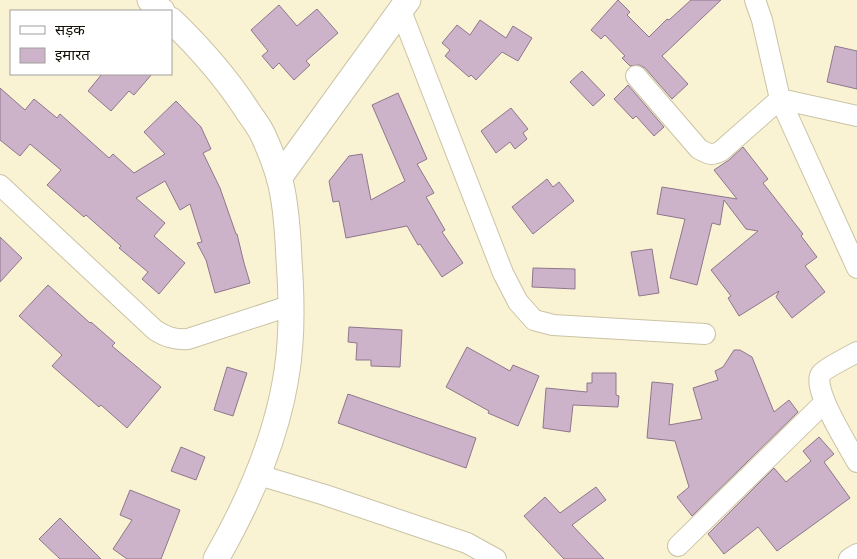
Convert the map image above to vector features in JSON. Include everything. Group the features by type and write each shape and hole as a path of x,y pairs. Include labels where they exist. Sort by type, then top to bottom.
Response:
{"street":[{"path":"150,0 161,10"},
{"path":"755,0 762,20 780,99 857,268"},
{"path":"280,178 404,6"},
{"path":"404,6 502,273 518,302 534,320 553,325 705,334"},
{"path":"172,21 199,47 240,100 262,133 280,178 288,235 292,305 285,385 273,435 259,475 233,530 216,559"},
{"path":"636,76 699,149 713,155 721,151 780,99"},
{"path":"780,99 857,116"},
{"path":"0,185 155,330 166,337 177,340 188,339 292,305"},
{"path":"857,352 821,373 818,381 820,392 857,462"},
{"path":"678,546 825,402"},
{"path":"259,475 467,543 496,559"},
{"path":"849,559 857,554"}],"building":[{"path":"618,0 630,12 627,15 649,37 667,19 669,20 691,0 721,0 662,56 688,84 672,99 645,68 639,65 630,66 622,58 625,56 605,35 601,39 591,30"},
{"path":"279,5 297,26 317,9 338,33 306,61 310,65 294,80 279,63 273,69 262,56 268,51 251,30"},
{"path":"480,20 506,38 513,26 532,38 518,61 502,52 476,80 471,75 469,77 445,56 450,50 442,43 457,25 470,35"},
{"path":"835,46 857,51 857,89 827,82"},
{"path":"582,71 605,95 593,106 570,82"},
{"path":"101,75 151,75 134,95 129,91 111,111 88,91"},
{"path":"628,85 664,127 654,136 636,116 633,119 614,99"},
{"path":"0,88 25,110 34,99 57,118 60,114 109,158 113,154 134,173 165,154 144,132 176,101 201,127 211,149 203,153 220,188 237,234 250,283 215,293 206,260 197,243 202,242 190,204 180,210 165,181 136,198 165,223 154,236 185,263 159,294 142,279 148,272 119,248 121,246 86,215 84,217 47,185 61,170 30,144 20,156 0,140"},
{"path":"398,93 427,159 417,164 434,193 426,197 445,230 442,232 463,263 442,277 420,244 418,245 407,226 346,238 339,201 333,202 329,181 349,156 362,154 371,200 405,181 372,105"},
{"path":"511,108 528,129 523,133 527,139 515,149 510,142 496,153 481,131"},
{"path":"743,147 768,179 763,183 803,234 801,236 817,257 805,266 825,292 792,318 776,297 779,291 739,316 728,298 731,296 711,270 758,231 746,229 724,200 720,225 712,223 697,285 670,278 685,219 657,214 662,187 737,199 714,170"},
{"path":"547,179 553,187 559,182 574,201 533,234 512,207"},
{"path":"0,237 22,258 0,282"},
{"path":"652,249 659,293 639,296 631,252"},
{"path":"533,268 575,269 575,289 532,287"},
{"path":"48,285 115,343 112,346 161,387 127,428 101,405 99,407 52,366 62,355 19,316"},
{"path":"349,327 402,330 400,367 371,366 371,360 356,360 357,343 348,342"},
{"path":"467,347 510,371 513,365 539,376 518,426 488,413 489,411 446,387"},
{"path":"734,350 740,350 752,357 774,412 789,400 798,412 692,516 677,497 689,487 675,441 647,438 652,382 673,384 669,425 702,419 693,388 718,380 715,371 723,367"},
{"path":"227,367 247,373 233,416 214,410"},
{"path":"592,373 616,373 616,395 619,396 618,407 573,405 570,432 543,428 546,388 587,392 587,383 592,383"},
{"path":"348,394 476,438 466,468 338,423"},
{"path":"819,437 834,454 824,462 850,498 777,551 758,527 724,554 708,534 774,468 786,482 811,461 803,451"},
{"path":"181,447 205,457 196,480 171,471"},
{"path":"596,487 606,500 572,525 604,559 564,559 524,516 545,497 560,513"},
{"path":"130,490 180,510 161,559 127,559 113,549 132,520 120,515"},
{"path":"60,518 101,559 60,559 39,539"}]}
